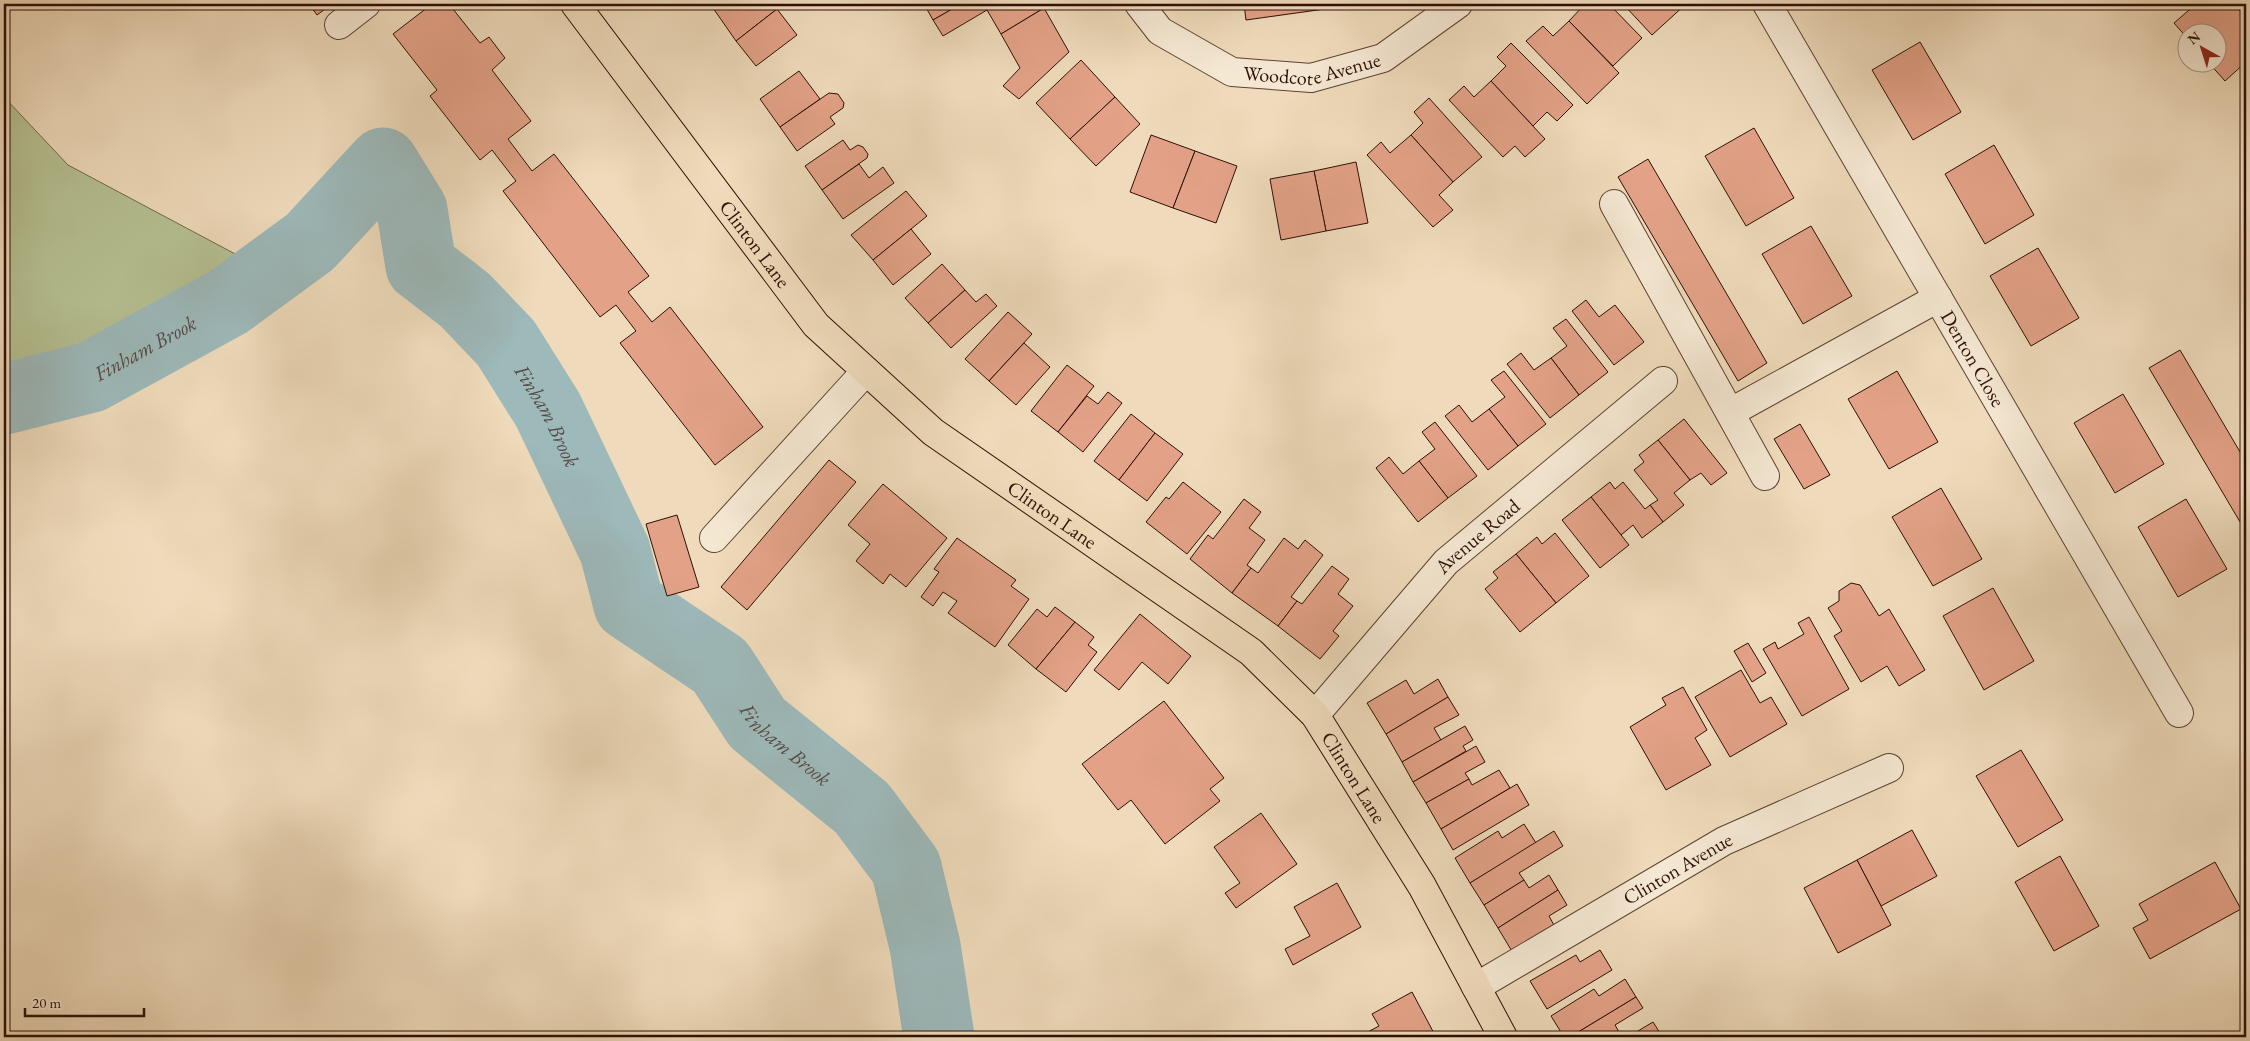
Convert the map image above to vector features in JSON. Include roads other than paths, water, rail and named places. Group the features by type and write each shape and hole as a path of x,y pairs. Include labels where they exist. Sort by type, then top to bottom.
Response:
{"main road":[{"name":"Clinton Lane","path":"575,4 816,325 933,432 1250,652 1314,715 1422,886 1503,1037"}],"street":[{"path":"339,25 366,4"},
{"name":"Woodcote Avenue","path":"1139,4 1160,31 1232,72 1311,78 1383,58 1458,4"},
{"name":"Denton Close","path":"1767,4 2179,713"},
{"path":"1614,204 1765,476"},
{"path":"1731,412 1938,298"},
{"path":"714,538 866,371"},
{"name":"Avenue Road","path":"1314,715 1446,562 1663,381"},
{"name":"Clinton Avenue","path":"1476,987 1724,841 1889,768"}],"waterway":[{"name":"Finham Brook","path":"4,399 91,377 228,302 310,242 383,163 412,210 421,266 465,300 506,343 548,410 615,551 629,605 720,666 757,723 862,808 906,867 925,946 939,1037"}]}
